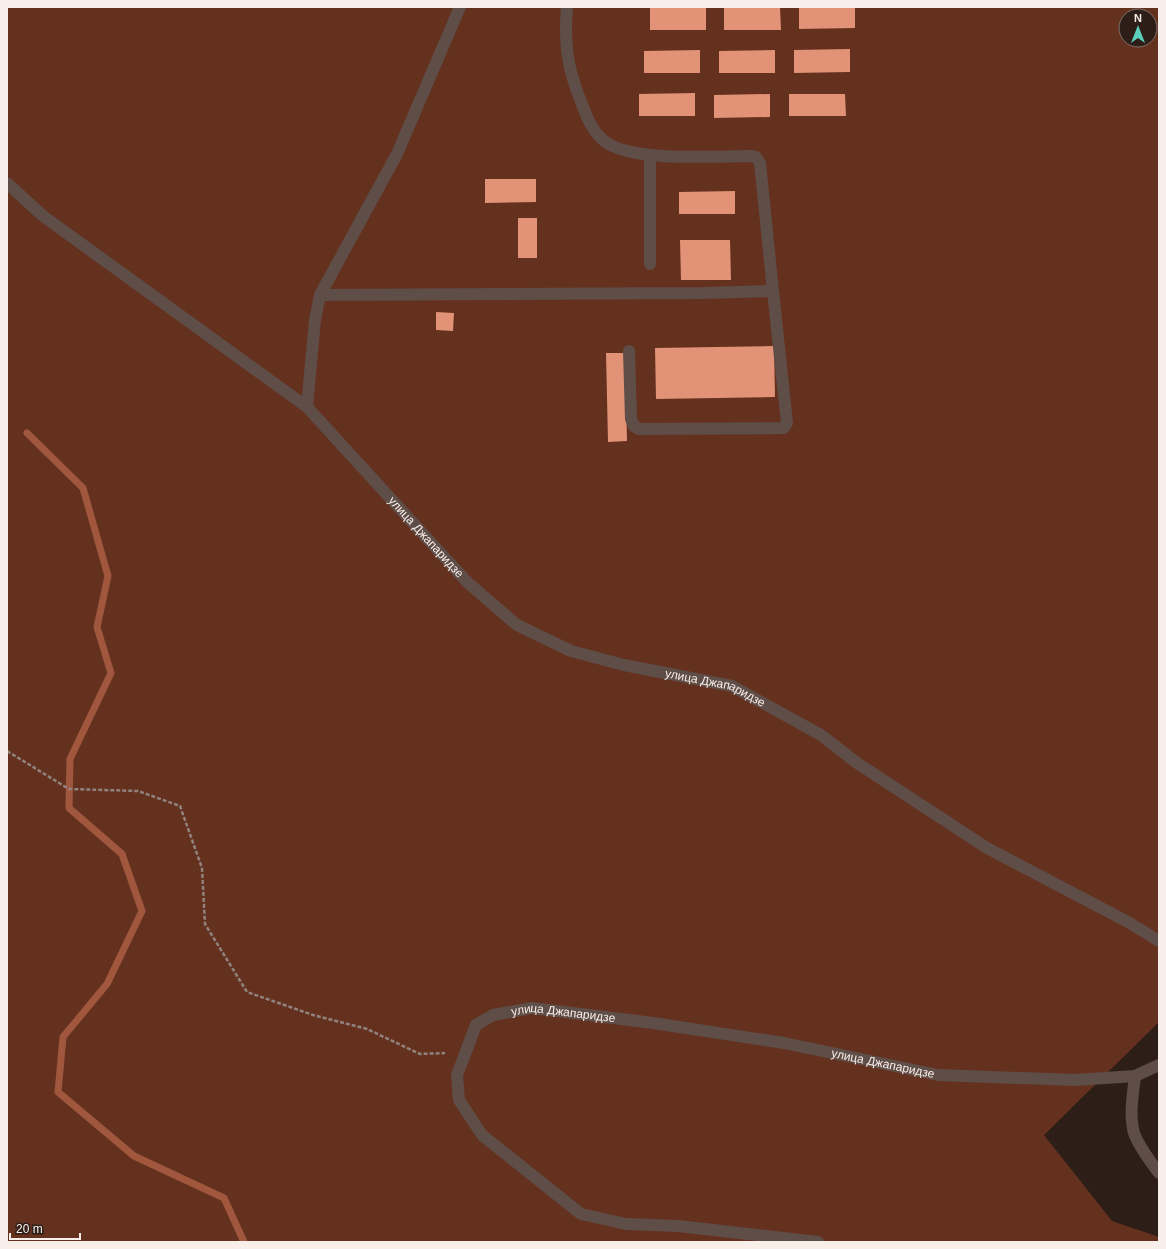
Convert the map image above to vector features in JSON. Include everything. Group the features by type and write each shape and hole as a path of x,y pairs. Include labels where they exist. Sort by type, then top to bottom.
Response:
{"street":[{"path":"307,407 315,320 320,295 397,154 460,7"},
{"path":"567,7 565,36 573,81 590,125 606,142 629,152 650,156 756,157 760,162 787,423 784,428 639,429 634,426 631,419 629,351"},
{"path":"650,156 650,264"},
{"name":"улица Джапаридзе","path":"7,183 43,216 307,407 467,582 517,626 571,651 624,665 732,686 820,735 856,763 987,848 1128,922 1159,941"},
{"path":"320,295 703,294 773,291"},
{"name":"улица Джапаридзе","path":"818,1242 678,1226 626,1224 581,1214 482,1135 459,1100 457,1075 476,1024 493,1015 532,1008 654,1023 784,1043 938,1075 1075,1080 1135,1076 1159,1065"},
{"path":"1135,1076 1132,1102 1134,1132 1144,1152 1159,1173"}],"path":[{"path":"7,752 69,789 138,791 180,806 202,868 206,924 247,992 314,1015 367,1029 420,1054 464,1053"}],"shaded area":[{"path":"7,7 1159,7 1159,1022 1044,1135 1112,1221 1159,1237 1159,1242 7,1242"}],"building":[{"path":"706,7 706,30 650,30 650,8"},
{"path":"724,7 780,7 781,30 724,30"},
{"path":"799,7 855,7 855,28 799,29"},
{"path":"850,49 850,72 794,73 794,50"},
{"path":"700,50 700,73 644,73 644,51"},
{"path":"775,50 775,73 719,73 719,51"},
{"path":"695,93 695,116 639,116 639,94"},
{"path":"770,94 770,117 714,118 714,95"},
{"path":"789,94 845,94 846,116 789,116"},
{"path":"485,179 536,179 536,202 485,203"},
{"path":"735,191 735,214 679,214 679,192"},
{"path":"518,218 537,218 537,258 518,258"},
{"path":"680,240 730,240 731,280 681,280"},
{"path":"436,312 454,313 453,331 436,330"},
{"path":"774,346 775,397 656,399 655,348"},
{"path":"606,353 625,353 627,441 608,442"}],"waterway":[{"path":"27,433 83,488 108,576 97,627 111,673 70,759 69,808 122,854 142,911 107,984 63,1037 58,1092 134,1156 224,1198 244,1242"}]}
